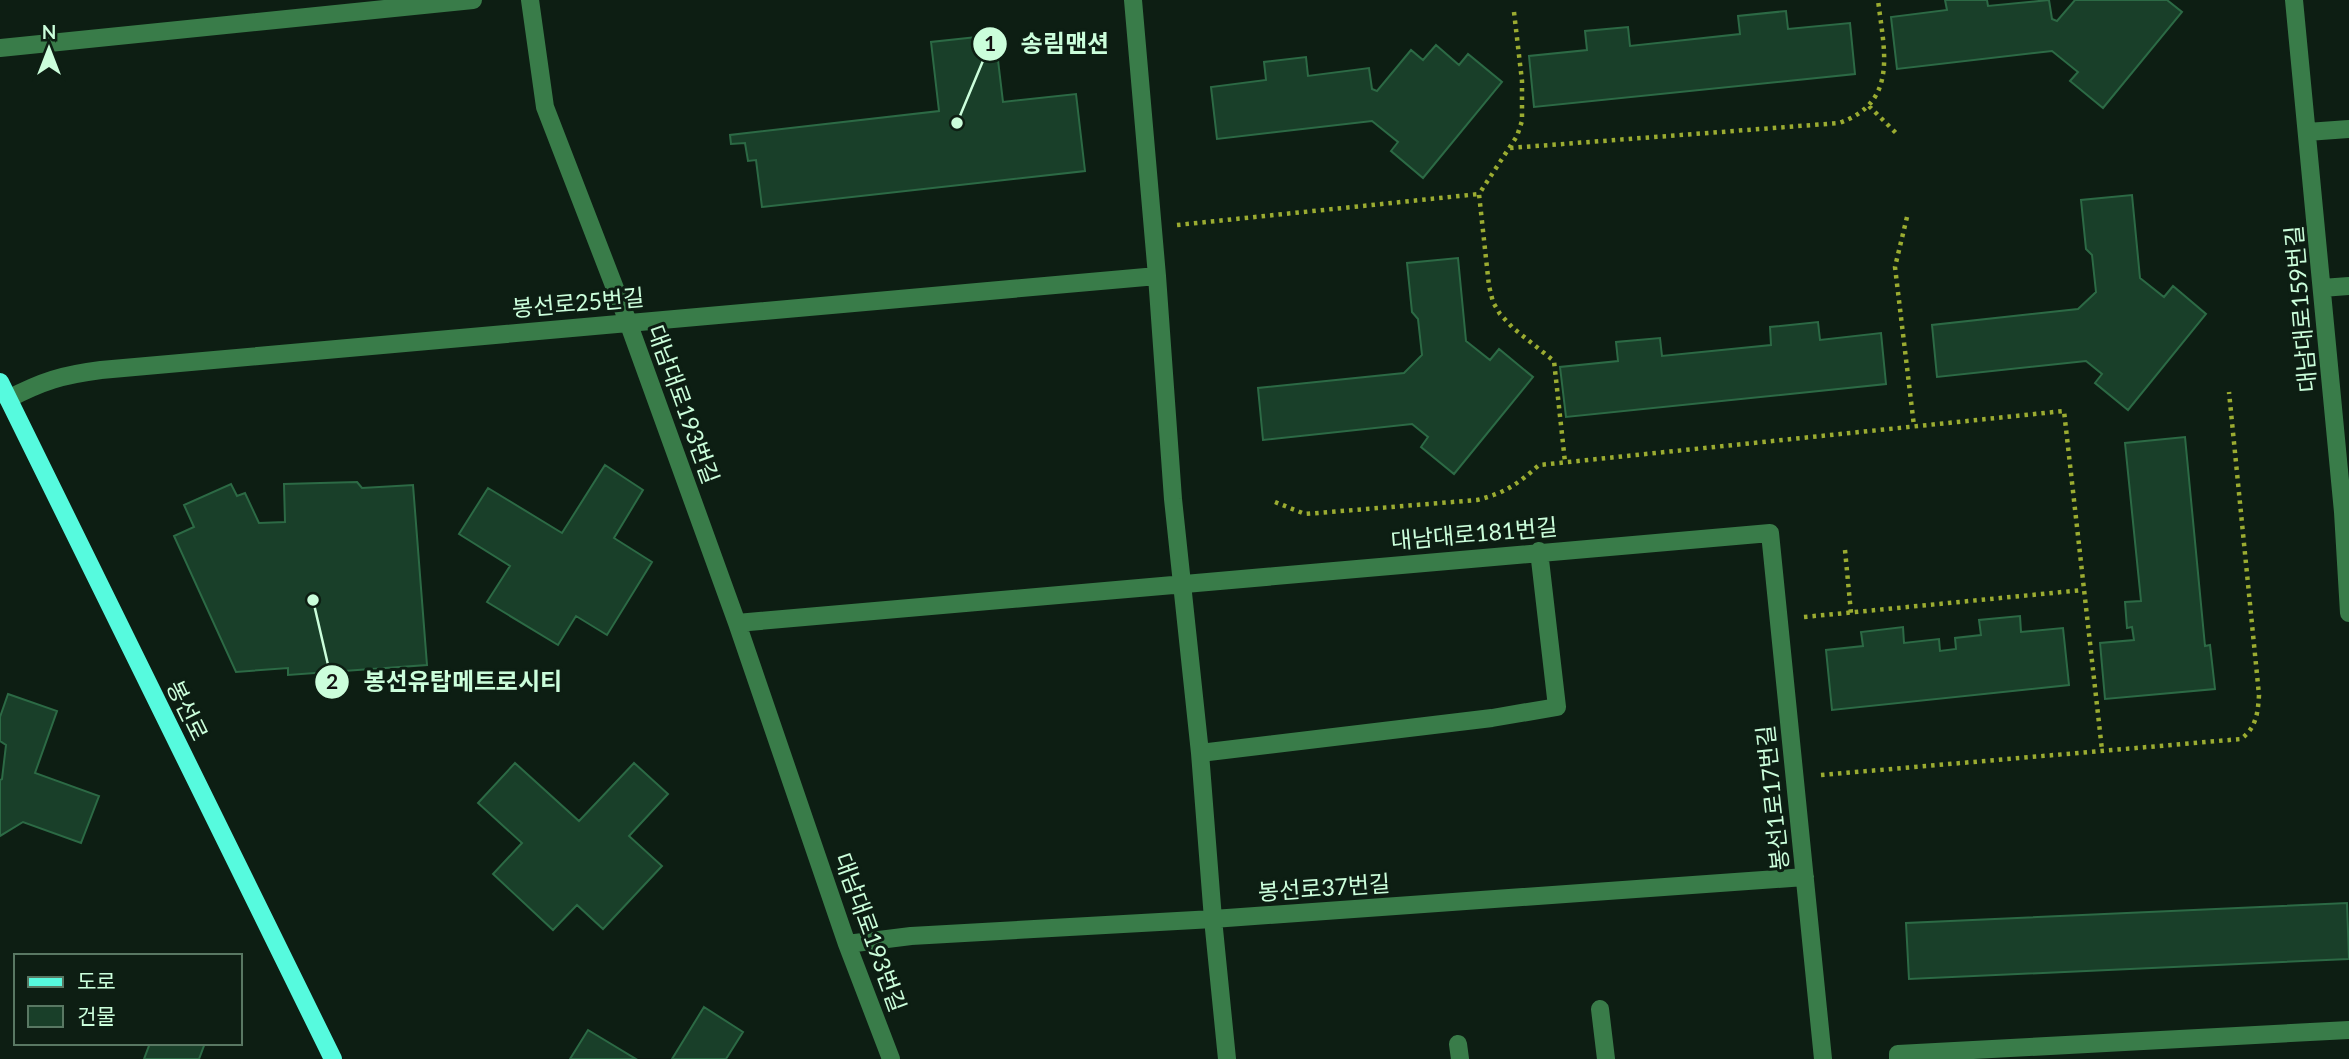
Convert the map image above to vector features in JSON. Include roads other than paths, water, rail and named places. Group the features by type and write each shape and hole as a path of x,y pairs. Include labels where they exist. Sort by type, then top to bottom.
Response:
{"main road":[{"name":"봉선로","path":"0,382 333,1059"}],"street":[{"path":"0,48 473,0"},
{"name":"대남대로193번길","path":"530,0 545,107 628,322 737,624 847,944 891,1059"},
{"path":"1133,0 1173,499 1200,753 1227,1059"},
{"name":"대남대로159번길","path":"2294,0 2346,512 2349,613"},
{"path":"2308,132 2349,129"},
{"name":"봉선로25번길","path":"8,399 64,374 101,370 1157,276"},
{"path":"2322,288 2349,286"},
{"name":"대남대로181번길","path":"1182,584 1769,533"},
{"name":"봉선1로17번길","path":"1769,533 1824,1059"},
{"path":"1200,753 1492,719 1558,707 1539,551"},
{"path":"737,624 1182,584"},
{"name":"봉선로37번길","path":"847,944 911,936 1213,919 1805,877"},
{"path":"1600,1009 1606,1059"},
{"path":"1898,1059 1898,1054 2349,1030"}],"place":[{"name":"송림맨션","path":"957,123"},
{"name":"봉선유탑메트로시티","path":"313,600"}]}
